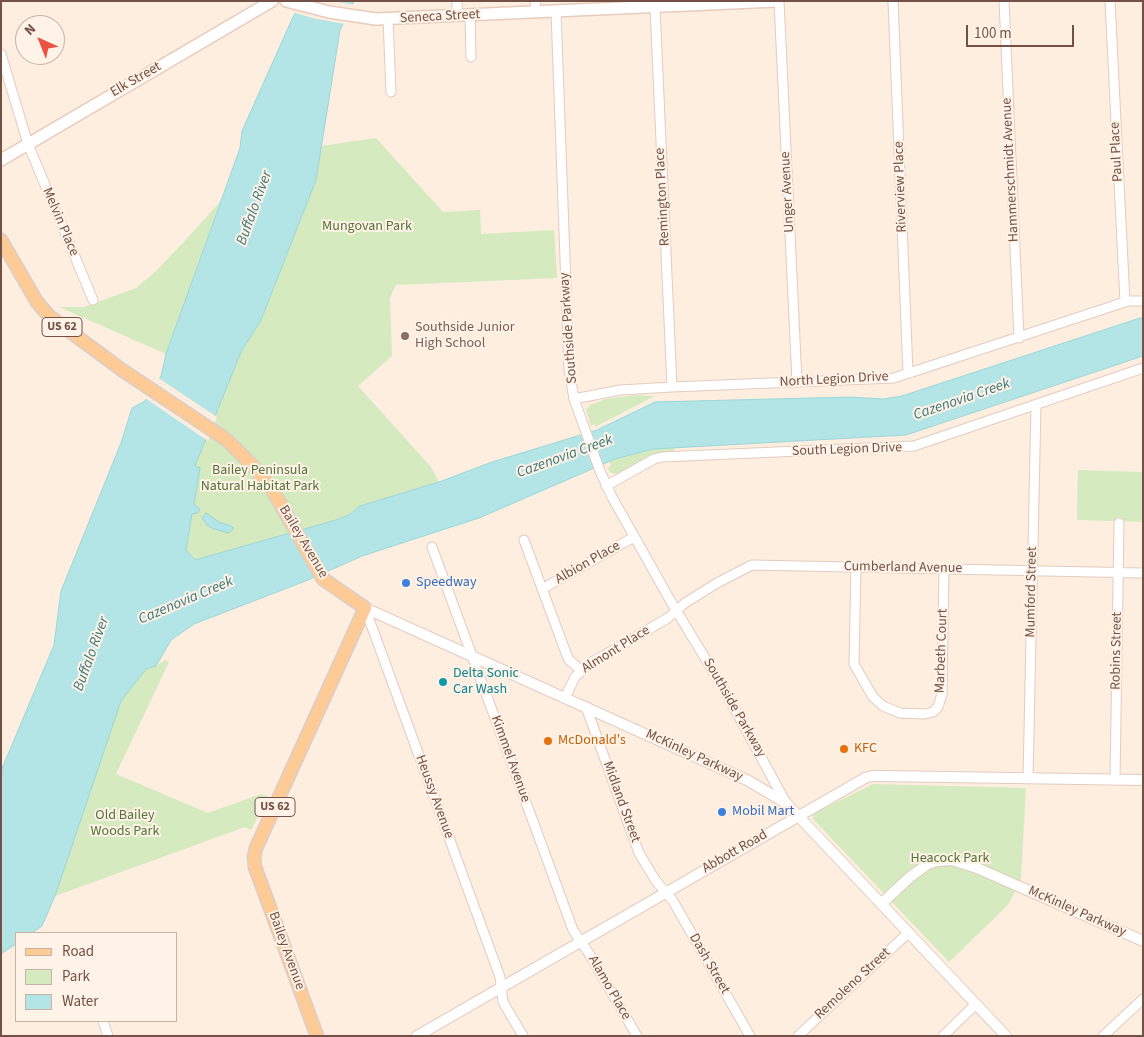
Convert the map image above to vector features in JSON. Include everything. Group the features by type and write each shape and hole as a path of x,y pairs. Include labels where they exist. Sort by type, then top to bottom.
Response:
{"main road":[{"name":"Elk Street","path":"1,160 272,1"},
{"name":"Seneca Street","path":"286,1 329,12 372,19 457,16 535,7 556,11 615,5 655,7 723,2 778,1"},
{"name":"Bailey Avenue","path":"1,240 37,302 49,316 224,438 252,465 272,491 323,579 364,608 256,848 254,857 255,866 318,1036"}],"street":[{"path":"457,1 457,16"},
{"name":"Unger Avenue","path":"778,1 797,382"},
{"name":"Riverview Place","path":"893,1 908,373"},
{"name":"Hammerschmidt Avenue","path":"1004,1 1019,338"},
{"name":"Paul Place","path":"1110,1 1125,302"},
{"name":"Remington Place","path":"655,7 672,387"},
{"name":"Southside Parkway","path":"556,11 569,369 574,399 606,486 676,610 726,693 786,803"},
{"path":"470,15 471,57"},
{"path":"388,19 391,92"},
{"name":"Melvin Place","path":"1,54 28,144 93,300"},
{"name":"North Legion Drive","path":"574,399 620,390 894,378 1125,302 1143,301"},
{"name":"South Legion Drive","path":"606,486 654,459 662,457 914,446 1143,368"},
{"name":"Mumford Street","path":"1028,778 1036,405"},
{"name":"Robins Street","path":"1115,780 1119,523"},
{"name":"Albion Place","path":"542,589 634,537"},
{"path":"524,540 569,660 581,670"},
{"name":"Kimmel Avenue","path":"432,547 573,930 580,941"},
{"name":"Cumberland Avenue","path":"676,610 717,583 752,565 762,564 1143,573"},
{"name":"Marbeth Court","path":"856,567 854,664 873,697 884,706 900,713 925,714 933,712 938,707 942,694 944,569"},
{"name":"McKinley Parkway","path":"364,608 754,783 786,803 799,815"},
{"name":"Heussy Avenue","path":"364,608 493,959 502,987 503,1002 523,1036"},
{"name":"Almont Place","path":"565,698 581,670 596,659 668,618 676,610"},
{"name":"Midland Street","path":"586,707 639,853 656,881 666,892"},
{"name":"Abbott Road","path":"417,1036 853,784 872,776 1143,780"},
{"path":"799,815 1006,1036"},
{"name":"McKinley Parkway","path":"881,904 910,877 928,864 952,860 977,868 1143,941"},
{"name":"Dash Street","path":"666,892 673,901 750,1036"},
{"name":"Remoleno Street","path":"798,1036 908,933"},
{"name":"Alamo Place","path":"580,941 637,1036"},
{"path":"1103,1036 1143,999"},
{"path":"943,1036 976,1004"},
{"path":"102,1022 108,1036"}],"green space":[{"name":"Mungovan Park","path":"376,138 443,212 480,210 481,234 554,230 557,278 396,285 390,298 392,356 358,386 431,467 439,482 360,506 349,515 336,520 195,560 186,550 199,468 195,466 241,352 261,320 316,180 321,146"},
{"path":"220,202 166,354 59,307 84,307 136,288 156,271"},
{"path":"635,395 655,396 595,427 595,424 591,426 586,410 590,405 606,399"},
{"path":"674,448 674,452 654,454 616,474 611,473 607,468 611,466 609,461 615,459 653,449"},
{"path":"1078,470 1143,472 1143,522 1077,520"},
{"name":"Old Bailey Woods Park","path":"165,660 169,662 116,774 208,813 261,794 268,796 251,830 245,827 55,896 121,701 146,669 156,666"},
{"name":"Heacock Park","path":"873,784 1026,788 1021,879 1008,905 949,962 813,819 814,814 817,812"}],"water":[{"path":"303,1 354,1 340,30 316,180 261,320 241,352 195,466 200,468 194,504 200,509 198,513 192,514 186,550 195,560 336,520 349,515 360,506 439,482 492,462 597,430 655,402 850,397 883,399 902,396 1140,318 1143,318 1143,356 906,435 653,449 615,459 479,518 362,556 308,580 194,624 171,640 156,666 146,669 121,701 55,896 42,926 33,932 15,932 15,945 1,954 1,771 54,645 61,591 121,443 132,408 145,401 161,376 166,354 240,148 242,131 293,17"},
{"path":"206,513 219,522 234,528 229,533 208,526 202,518"}],"pier":[{"path":"300,1 332,1 355,5 345,24 312,18 293,12"},
{"path":"157,377 217,417 208,441 145,398"}],"place":[{"name":"Southside Junior High School","path":"405,336"},
{"name":"Speedway","path":"406,583"},
{"name":"Delta Sonic Car Wash","path":"443,682"},
{"name":"McDonald's","path":"548,741"},
{"name":"KFC","path":"844,749"},
{"name":"Mobil Mart","path":"722,812"}],"water label":[{"name":"Buffalo River","path":"255,208"},
{"name":"Cazenovia Creek","path":"962,400"},
{"name":"Cazenovia Creek","path":"565,457"},
{"name":"Cazenovia Creek","path":"186,601"},
{"name":"Buffalo River","path":"92,654"}],"park label":[{"name":"Bailey Peninsula Natural Habitat Park","path":"260,480"}]}
